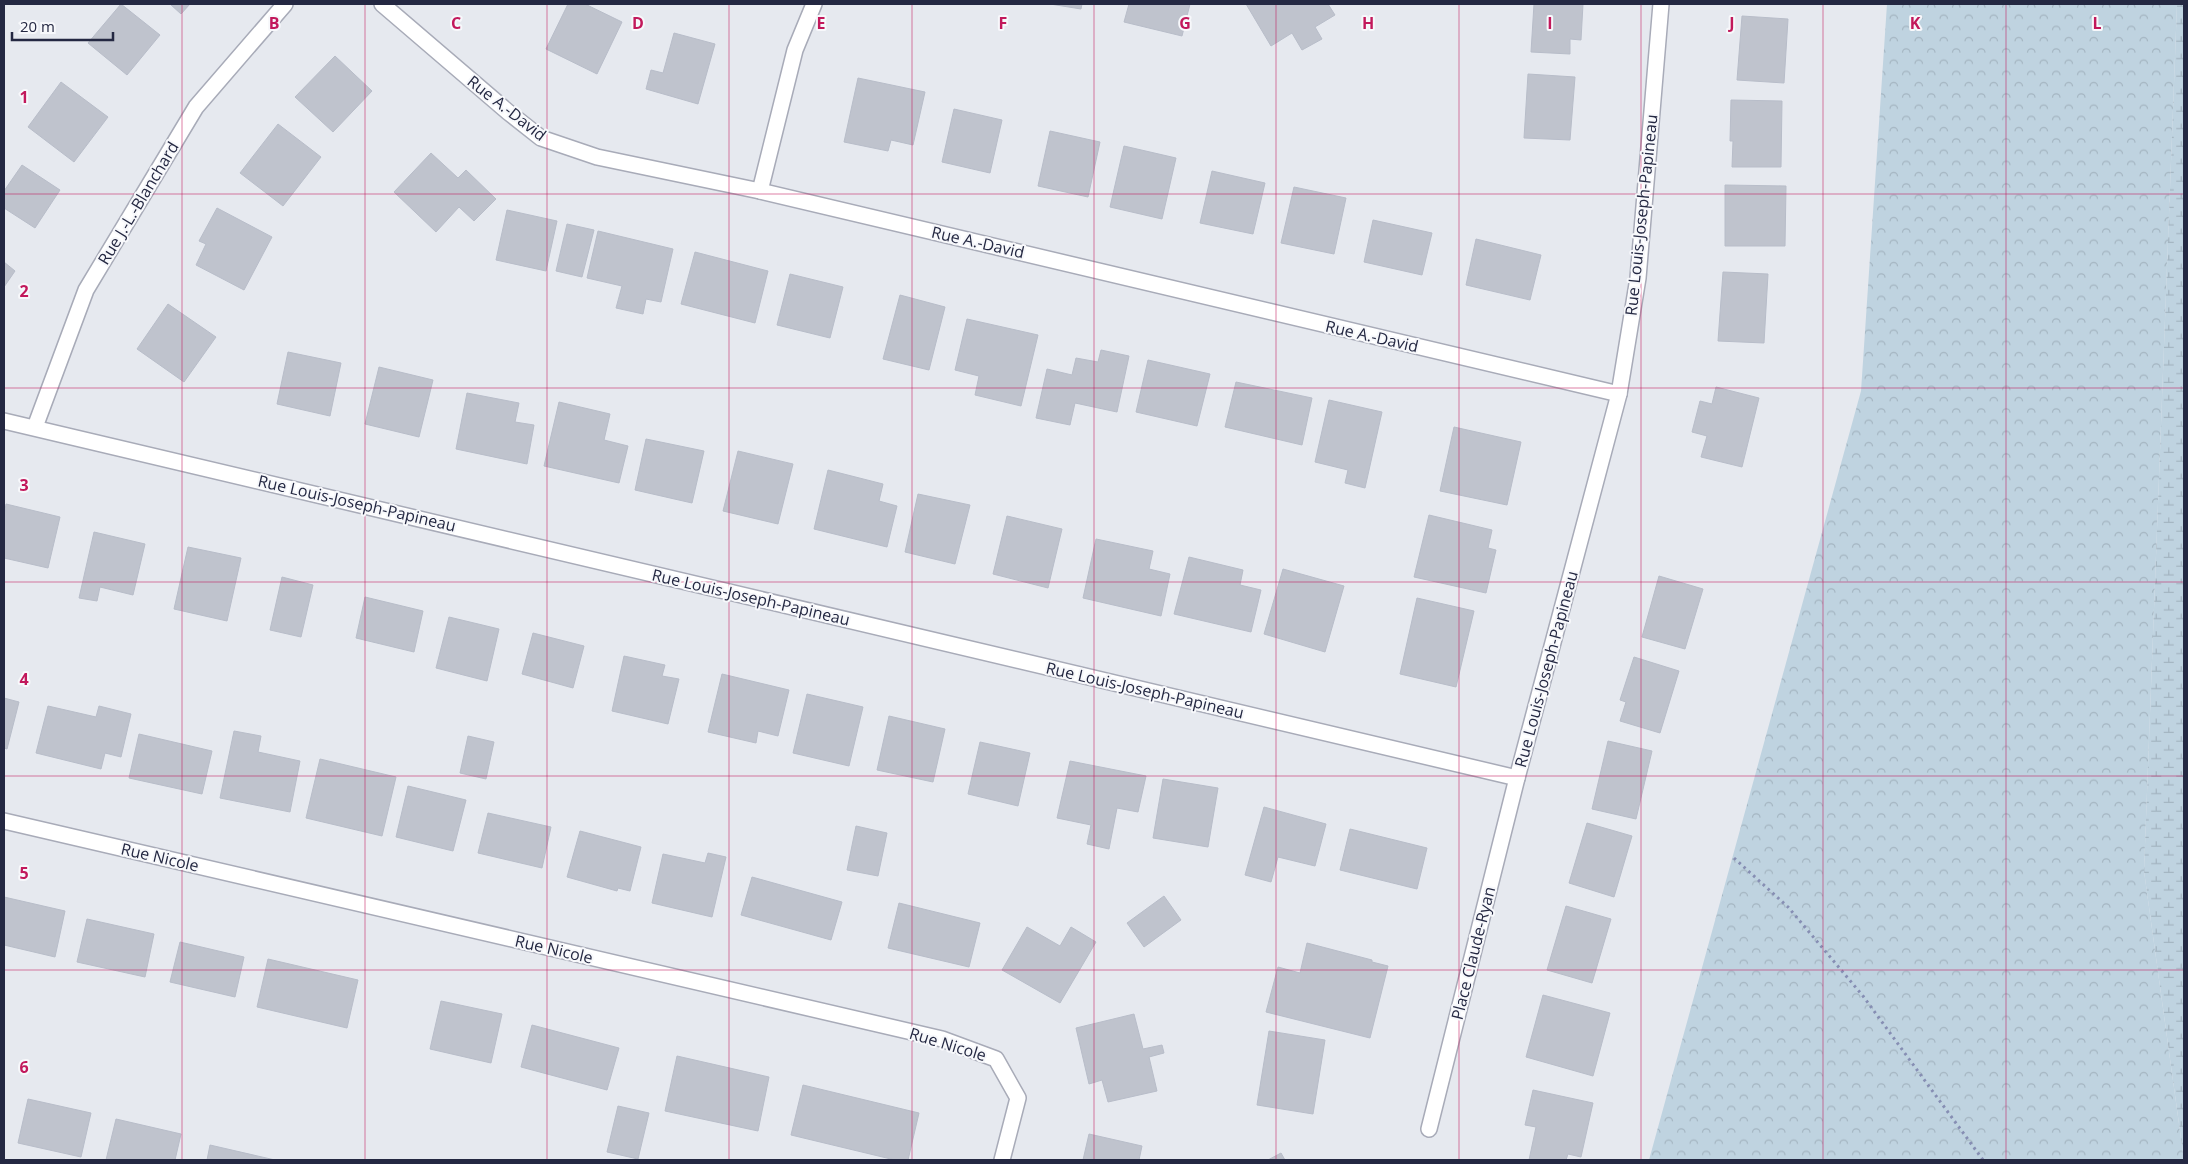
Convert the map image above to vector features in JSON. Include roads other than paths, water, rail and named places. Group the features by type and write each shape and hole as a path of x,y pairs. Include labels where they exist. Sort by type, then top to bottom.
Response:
{"street":[{"name":"Rue J.-L.-Blanchard","path":"35,427 86,290 196,107 285,4"},
{"name":"Rue A.-David","path":"382,4 541,138 597,157 760,191 1618,394"},
{"path":"760,191 795,50 814,4"},
{"name":"Rue Louis-Joseph-Papineau","path":"4,421 1518,778 1618,394 1638,278 1661,4"},
{"name":"Place Claude-Ryan","path":"1429,1128 1518,778"},
{"name":"Rue Nicole","path":"4,821 942,1039 996,1058 1018,1098 1002,1160"}]}
